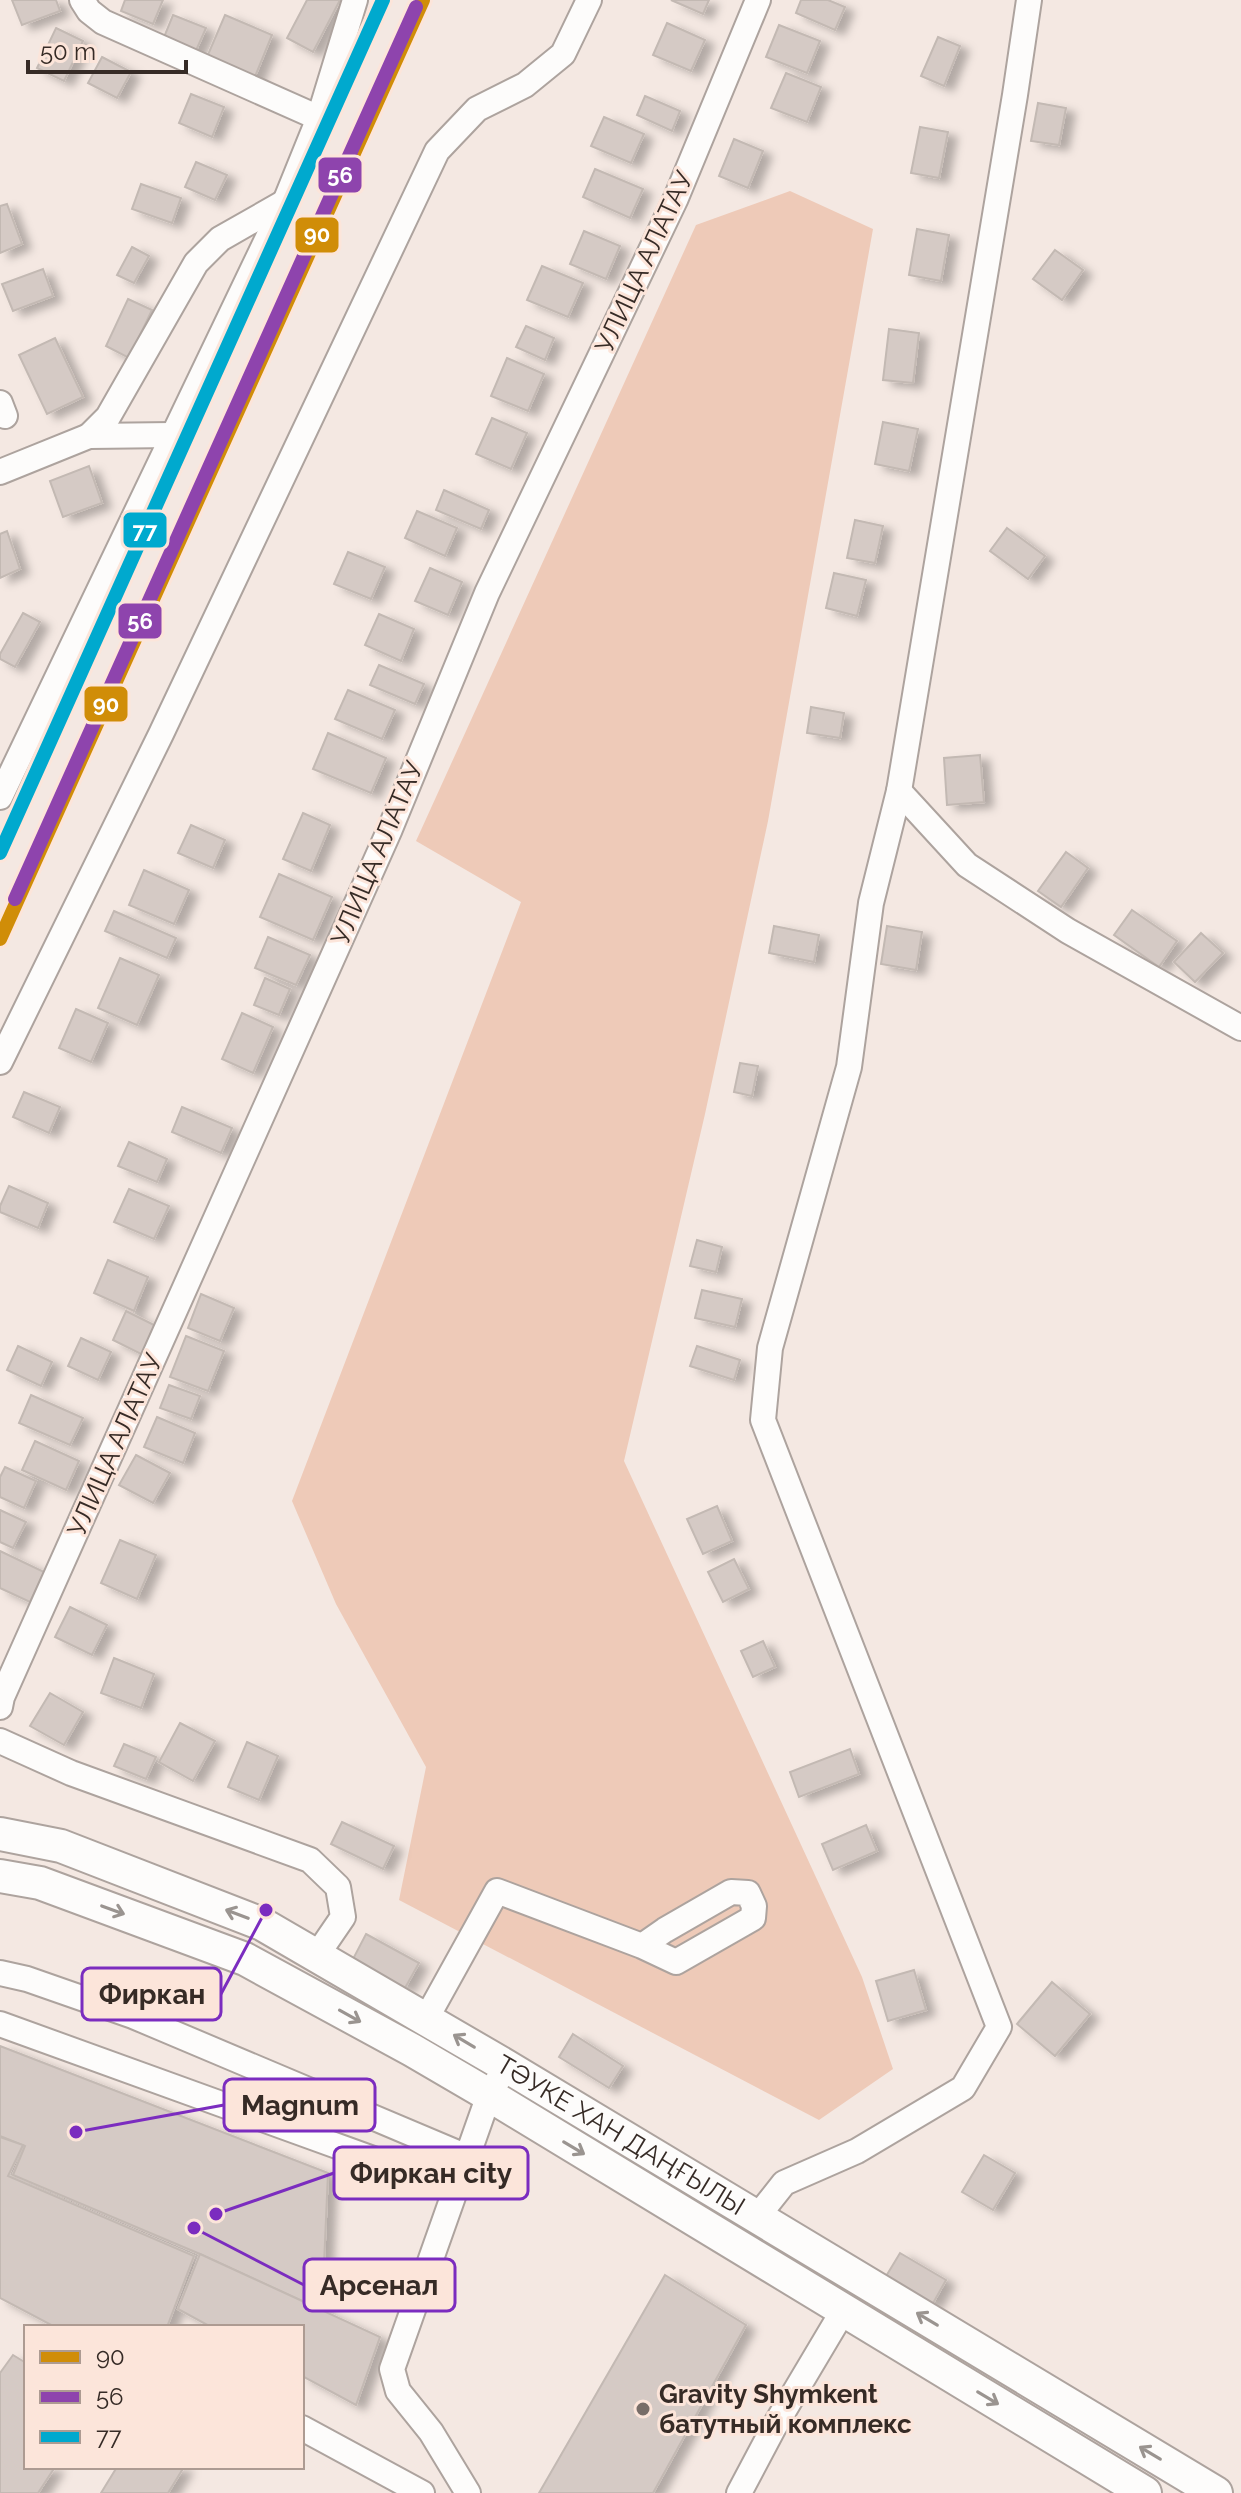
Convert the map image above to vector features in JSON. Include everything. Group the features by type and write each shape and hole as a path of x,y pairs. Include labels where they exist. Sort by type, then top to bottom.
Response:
{"main road":[{"name":"ТӘУКЕ ХАН ДАҢҒЫЛЫ","path":"0,1834 61,1846 262,1924 506,2066 1216,2493"},
{"name":"ТӘУКЕ ХАН ДАҢҒЫЛЫ","path":"0,1876 40,1883 245,1959 489,2095 1145,2493"},
{"path":"785,2275 803,2245"}],"street":[{"path":"82,0 89,11 103,22 319,118"},
{"path":"0,797 285,202 319,118 355,0"},
{"path":"0,1062 161,734 437,151 477,109 525,85 563,54 589,0"},
{"name":"УЛИЦА АЛАТАУ","path":"0,1707 390,829 487,593 676,198 758,0"},
{"path":"757,2217 784,2183 857,2151 963,2088 999,2027 763,1420 770,1348 849,1067 871,903 899,791 1029,0"},
{"path":"89,436 108,417 196,263 220,239 285,202"},
{"path":"0,472 89,436 173,435"},
{"path":"899,791 967,865 1068,931 1241,1028"},
{"path":"0,1741 71,1773 310,1860 338,1887 343,1917 317,1955"},
{"path":"426,2019 497,1891 642,1946"},
{"path":"0,1973 27,1979 133,2016 467,2157"},
{"path":"0,2024 456,2189"},
{"path":"468,2493 431,2432 398,2391 392,2369 489,2095 506,2066"},
{"path":"739,2493 843,2311"},
{"path":"304,2429 422,2493"}],"shaded area":[{"path":"790,191 873,229 768,821 705,1114 624,1461 862,1977 893,2069 819,2120 399,1900 426,1767 336,1604 292,1501 521,902 416,841 696,225"}],"building":[{"path":"12,0 56,0 60,11 22,25"},
{"path":"125,0 163,0 153,24 121,11"},
{"path":"307,0 340,0 313,52 287,38"},
{"path":"671,0 709,0 703,14"},
{"path":"801,0 828,0 845,7 835,30 796,13"},
{"path":"173,15 206,28 194,55 162,42"},
{"path":"225,15 272,35 252,84 204,64"},
{"path":"667,23 705,40 691,71 653,55"},
{"path":"779,25 820,41 807,73 766,57"},
{"path":"56,28 83,41 64,81 37,68"},
{"path":"938,37 960,46 944,86 921,76"},
{"path":"102,57 131,72 117,98 88,83"},
{"path":"786,73 821,87 807,122 771,108"},
{"path":"191,94 224,107 212,137 179,123"},
{"path":"645,96 680,111 672,131 637,115"},
{"path":"1038,103 1066,108 1059,145 1031,141"},
{"path":"604,117 644,134 631,163 591,146"},
{"path":"920,127 948,132 939,178 911,173"},
{"path":"734,139 763,151 748,188 719,176"},
{"path":"196,162 227,175 215,200 185,187"},
{"path":"595,169 643,189 630,218 583,197"},
{"path":"141,184 181,198 172,223 132,209"},
{"path":"7,204 22,244 0,253 0,206"},
{"path":"917,229 949,235 941,281 909,275"},
{"path":"584,231 620,246 606,279 570,264"},
{"path":"132,247 149,256 134,283 117,275"},
{"path":"1055,250 1083,270 1062,300 1033,279"},
{"path":"542,266 583,283 568,317 527,300"},
{"path":"43,269 53,296 13,311 2,284"},
{"path":"128,299 152,310 129,358 106,346"},
{"path":"526,326 554,338 545,360 516,347"},
{"path":"889,329 919,333 913,383 883,380"},
{"path":"55,338 83,397 47,414 19,355"},
{"path":"507,358 544,374 528,411 491,396"},
{"path":"492,418 527,433 511,469 476,454"},
{"path":"883,422 918,429 909,471 875,464"},
{"path":"89,466 102,503 63,517 50,481"},
{"path":"444,490 489,510 481,529 436,510"},
{"path":"417,511 457,528 445,556 405,538"},
{"path":"855,520 883,526 875,563 847,558"},
{"path":"1007,528 1045,556 1028,579 990,551"},
{"path":"7,531 20,569 0,578 0,534"},
{"path":"348,552 385,567 371,599 334,584"},
{"path":"430,568 462,582 448,615 415,601"},
{"path":"834,573 866,580 857,616 826,608"},
{"path":"23,613 40,622 15,667 0,659 0,654"},
{"path":"379,614 414,629 401,661 365,645"},
{"path":"379,665 424,684 415,704 370,685"},
{"path":"348,690 395,710 382,739 335,719"},
{"path":"811,707 844,713 840,738 807,733"},
{"path":"328,733 386,758 371,793 313,769"},
{"path":"980,755 984,802 947,805 944,758"},
{"path":"303,813 330,825 311,871 283,859"},
{"path":"191,825 225,840 213,868 178,853"},
{"path":"1066,852 1088,868 1061,907 1038,891"},
{"path":"144,870 189,890 174,924 129,905"},
{"path":"279,874 332,897 313,940 260,917"},
{"path":"1132,910 1177,941 1159,967 1114,935"},
{"path":"114,911 176,938 167,958 105,931"},
{"path":"774,926 819,935 814,962 769,953"},
{"path":"887,926 922,932 916,970 881,964"},
{"path":"1201,933 1223,953 1195,982 1174,962"},
{"path":"268,937 310,955 296,985 255,968"},
{"path":"120,958 159,975 137,1025 98,1008"},
{"path":"265,978 290,989 279,1015 254,1005"},
{"path":"76,1009 108,1023 91,1062 59,1048"},
{"path":"242,1013 273,1027 253,1073 222,1059"},
{"path":"740,1063 758,1066 752,1096 734,1092"},
{"path":"24,1092 60,1107 49,1133 13,1117"},
{"path":"182,1107 232,1128 221,1153 172,1132"},
{"path":"129,1142 167,1159 157,1182 118,1166"},
{"path":"9,1186 48,1203 38,1228 0,1212"},
{"path":"129,1189 169,1206 154,1239 114,1222"},
{"path":"697,1240 722,1247 716,1272 690,1266"},
{"path":"108,1260 148,1277 134,1311 94,1293"},
{"path":"702,1290 742,1299 735,1327 695,1318"},
{"path":"201,1294 234,1308 220,1341 188,1328"},
{"path":"126,1311 156,1326 143,1355 113,1340"},
{"path":"186,1336 224,1351 208,1391 170,1377"},
{"path":"81,1338 111,1352 98,1380 68,1366"},
{"path":"18,1346 52,1362 41,1386 7,1370"},
{"path":"697,1346 740,1360 734,1380 690,1366"},
{"path":"169,1385 200,1396 191,1419 160,1408"},
{"path":"31,1395 83,1418 70,1445 19,1423"},
{"path":"157,1417 195,1433 183,1463 144,1447"},
{"path":"35,1441 79,1461 66,1490 22,1470"},
{"path":"136,1455 170,1473 153,1503 119,1485"},
{"path":"5,1467 36,1481 24,1508 0,1497 0,1477"},
{"path":"717,1506 732,1541 703,1554 687,1519"},
{"path":"0,1510 26,1522 13,1548 0,1542"},
{"path":"120,1540 156,1555 137,1599 101,1583"},
{"path":"0,1551 44,1572 30,1602 0,1588"},
{"path":"734,1559 749,1589 723,1602 708,1572"},
{"path":"70,1607 107,1625 92,1655 55,1637"},
{"path":"763,1641 775,1667 753,1677 741,1651"},
{"path":"114,1658 154,1674 141,1708 101,1693"},
{"path":"50,1693 83,1712 64,1745 30,1726"},
{"path":"180,1723 215,1741 193,1781 159,1762"},
{"path":"247,1742 278,1756 259,1800 228,1787"},
{"path":"124,1744 156,1757 146,1779 114,1766"},
{"path":"850,1749 859,1774 799,1797 790,1772"},
{"path":"342,1822 394,1846 383,1869 331,1844"},
{"path":"866,1825 877,1851 833,1870 822,1844"},
{"path":"366,1934 419,1963 405,1988 353,1959"},
{"path":"914,1970 926,2010 888,2021 876,1981"},
{"path":"1052,1982 1090,2014 1055,2056 1017,2024"},
{"path":"573,2034 623,2066 609,2088 559,2057"},
{"path":"0,2046 328,2173 322,2310 200,2254 13,2175 25,2146 0,2136"},
{"path":"0,2137 23,2145 8,2176 194,2256 168,2325 51,2325 0,2298"},
{"path":"984,2155 1015,2173 993,2210 962,2192"},
{"path":"900,2253 946,2280 932,2305 885,2278"},
{"path":"200,2254 380,2337 356,2405 304,2377 304,2325 207,2325 178,2309"},
{"name":"Gravity Shymkent батутный комплекс","path":"665,2275 746,2325 653,2493 539,2493"},
{"path":"13,2355 24,2362 24,2469 54,2469 38,2493 0,2493 0,2373"},
{"path":"116,2469 183,2469 168,2493 101,2493"}],"transit line":[{"name":"77","path":"0,853 383,0"},
{"name":"90","path":"0,939 423,0"},
{"name":"56","path":"15,899 416,7"}],"place":[{"name":"Фиркан","path":"266,1910"},
{"name":"Magnum","path":"76,2132"},
{"name":"Фиркан city","path":"216,2214"},
{"name":"Арсенал","path":"194,2228"},
{"name":"Gravity Shymkent батутный комплекс","path":"643,2409"}]}
